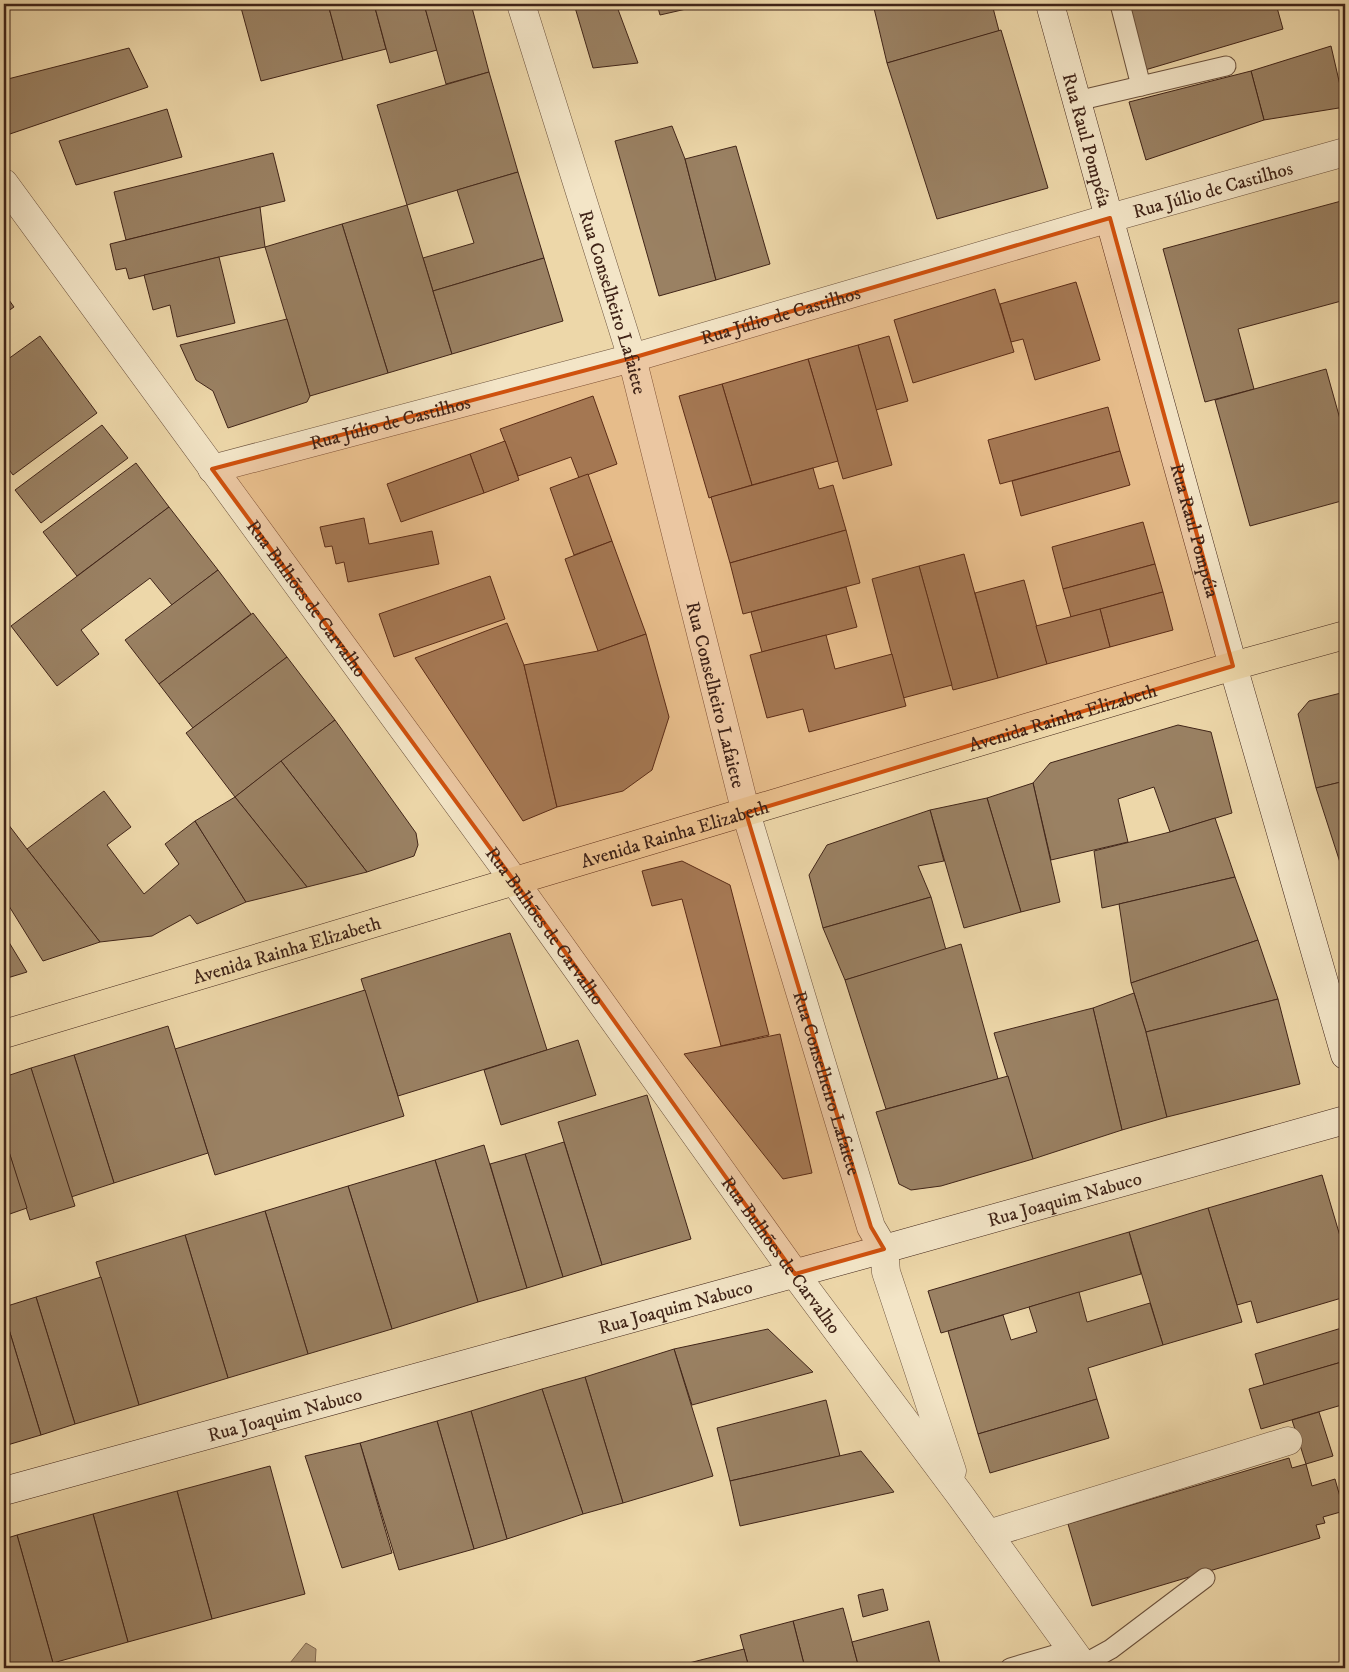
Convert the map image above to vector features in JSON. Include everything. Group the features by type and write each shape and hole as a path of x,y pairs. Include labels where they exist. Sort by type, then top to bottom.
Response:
{"highway":[{"name":"Avenida Rainha Elizabeth","path":"4,1034 1233,666 1345,635"}],"street":[{"name":"Rua Conselheiro Lafaiete","path":"521,4 632,358 746,813 871,1227 884,1249 886,1272 960,1495"},
{"name":"Rua Raul Pompéia","path":"1050,4 1233,666 1345,1055"},
{"name":"Rua Júlio de Castilhos","path":"212,469 632,358 1110,218 1345,152"},
{"name":"Rua Bulhões de Carvalho","path":"4,183 515,882 795,1274 960,1495 1080,1661"},
{"name":"Rua Joaquim Nabuco","path":"4,1491 795,1274 1345,1120"},
{"path":"988,1534 1288,1441"}],"lane":[{"path":"1120,4 1141,86"},
{"path":"1077,101 1226,66"},
{"path":"1010,1668 1080,1661 1111,1649 1205,1578"}],"highlighted area":[{"path":"1110,218 1233,666 746,813 871,1227 884,1249 795,1274 515,882 212,469 632,358"}],"shaded area":[{"path":"306,1643 316,1649 315,1666 311,1668 286,1668"}],"building":[{"path":"240,4 328,4 343,60 261,81"},
{"path":"328,4 374,4 386,49 343,60"},
{"path":"374,4 424,4 437,50 390,63"},
{"path":"424,4 471,4 489,72 446,84"},
{"path":"574,4 616,4 638,63 593,68"},
{"path":"657,4 708,4 660,15"},
{"path":"873,4 992,4 999,31 887,63"},
{"path":"1127,4 1276,4 1283,29 1145,70"},
{"path":"1001,30 1048,188 937,219 887,63"},
{"path":"1331,46 1345,107 1264,120 1251,71"},
{"path":"129,48 148,87 4,136 4,80"},
{"path":"1251,71 1264,120 1146,160 1129,102"},
{"path":"489,72 518,172 407,205 377,105"},
{"path":"167,109 182,157 76,185 59,141"},
{"path":"672,126 685,159 716,280 659,296 615,141"},
{"path":"736,146 770,264 716,280 685,159"},
{"path":"273,153 285,201 126,240 114,192"},
{"path":"518,172 544,258 433,291 423,258 474,243 457,190"},
{"path":"1345,200 1345,300 1238,329 1254,389 1205,402 1163,249"},
{"path":"407,205 452,354 388,373 342,224"},
{"path":"260,207 265,247 129,279 126,268 116,270 110,244"},
{"path":"342,224 388,373 310,396 265,247"},
{"path":"219,257 235,323 177,337 170,305 153,310 144,275"},
{"path":"544,258 563,321 452,354 433,291"},
{"path":"1076,282 1100,360 1035,380 1023,339 1011,342 1000,304"},
{"path":"995,289 1014,352 913,383 894,320"},
{"path":"4,293 14,307 4,314"},
{"path":"287,319 310,396 307,402 228,428 213,391 196,380 180,345"},
{"path":"40,336 97,413 13,475 4,463 4,362"},
{"path":"889,336 908,401 876,410 858,345"},
{"path":"858,345 892,465 843,479 808,359"},
{"path":"808,359 838,461 752,485 722,384"},
{"path":"1326,369 1345,437 1345,500 1250,526 1215,400"},
{"path":"722,384 752,485 709,498 679,396"},
{"path":"593,396 617,464 579,478 571,457 518,476 500,429"},
{"path":"1108,407 1120,451 1000,484 988,440"},
{"path":"102,425 128,458 41,523 15,490"},
{"path":"505,441 519,480 484,493 470,454"},
{"path":"1120,451 1130,485 1021,516 1012,481"},
{"path":"470,454 484,493 401,522 387,484"},
{"path":"136,463 169,507 77,576 43,532"},
{"path":"813,468 819,489 833,485 846,530 730,563 711,497"},
{"path":"588,474 612,541 574,555 550,488"},
{"path":"169,507 218,570 172,605 150,578 81,630 99,654 57,686 11,626"},
{"path":"364,518 369,544 432,531 439,564 348,582 344,562 336,564 332,546 325,547 320,527"},
{"path":"1143,522 1155,564 1063,589 1052,547"},
{"path":"846,530 860,583 743,614 730,563"},
{"path":"612,541 646,634 598,651 565,559"},
{"path":"964,554 998,678 953,690 919,566"},
{"path":"1155,564 1163,592 1071,617 1063,589"},
{"path":"919,566 952,685 903,698 872,579"},
{"path":"218,570 251,614 159,684 125,640"},
{"path":"490,576 505,619 394,657 379,614"},
{"path":"1024,580 1047,664 998,678 975,593"},
{"path":"846,587 857,627 762,652 751,612"},
{"path":"1163,592 1173,630 1110,647 1100,609"},
{"path":"1100,609 1110,647 1047,664 1036,626"},
{"path":"253,613 287,657 193,728 159,684"},
{"path":"507,623 524,665 557,807 523,821 415,658"},
{"path":"646,634 669,717 652,770 623,791 557,807 524,665 598,651"},
{"path":"826,635 835,669 892,654 906,706 809,732 803,709 767,718 750,655"},
{"path":"287,657 335,720 235,797 186,733"},
{"path":"1345,692 1345,781 1316,788 1298,714 1309,701"},
{"path":"335,720 416,833 418,845 414,856 367,872 281,761"},
{"path":"1178,725 1211,732 1232,813 1170,832 1154,787 1118,799 1128,842 1051,860 1033,783 1050,763"},
{"path":"281,761 367,872 307,887 235,797"},
{"path":"1345,781 1345,878 1316,788"},
{"path":"1033,783 1060,902 1021,912 987,798"},
{"path":"104,791 131,827 107,845 144,894 179,864 165,844 195,821 246,902 197,924 190,915 152,936 100,942 27,849"},
{"path":"235,797 307,887 246,902 195,821"},
{"path":"987,798 1021,912 964,928 930,810"},
{"path":"930,810 944,861 918,866 931,897 823,928 809,875 827,845"},
{"path":"1215,818 1235,877 1102,908 1094,851 1170,832"},
{"path":"8,824 100,942 43,961 4,898 4,825"},
{"path":"682,861 730,885 769,1035 721,1046 682,899 652,906 642,871"},
{"path":"1235,877 1258,940 1131,983 1119,904"},
{"path":"931,897 946,950 845,980 823,928"},
{"path":"510,933 547,1050 398,1096 361,979"},
{"path":"4,934 27,972 4,979"},
{"path":"1258,940 1278,999 1146,1032 1131,983"},
{"path":"961,944 998,1079 886,1109 845,980"},
{"path":"365,990 404,1116 215,1175 175,1049"},
{"path":"1134,993 1146,1032 1167,1117 1122,1130 1093,1008"},
{"path":"1278,999 1300,1084 1167,1117 1146,1032"},
{"path":"1093,1008 1122,1130 1033,1159 994,1033"},
{"path":"168,1026 208,1153 114,1183 74,1055"},
{"path":"780,1034 812,1173 783,1179 684,1054"},
{"path":"578,1040 596,1095 501,1125 484,1070"},
{"path":"74,1055 114,1183 71,1197 31,1068"},
{"path":"31,1068 75,1206 30,1220 4,1136 4,1077"},
{"path":"1008,1076 1033,1159 941,1186 911,1190 899,1184 876,1112"},
{"path":"647,1095 691,1239 602,1265 558,1122"},
{"path":"4,1136 27,1208 4,1216"},
{"path":"564,1142 602,1265 563,1277 525,1154"},
{"path":"484,1145 527,1288 478,1302 435,1160"},
{"path":"525,1154 563,1277 527,1288 490,1164"},
{"path":"435,1160 478,1302 392,1329 348,1186"},
{"path":"1322,1175 1345,1253 1345,1297 1257,1323 1251,1301 1237,1305 1208,1208"},
{"path":"348,1186 392,1329 308,1354 265,1211"},
{"path":"1208,1208 1242,1322 1163,1345 1129,1232"},
{"path":"265,1211 308,1354 228,1378 185,1235"},
{"path":"1129,1232 1141,1274 941,1333 928,1291"},
{"path":"185,1235 228,1378 139,1405 96,1262"},
{"path":"101,1277 139,1405 75,1424 36,1297"},
{"path":"1079,1292 1087,1322 1150,1303 1163,1345 1088,1368 1097,1399 978,1434 948,1331 1003,1315 1011,1340 1037,1332 1029,1307"},
{"path":"36,1297 75,1424 41,1435 4,1313 4,1307"},
{"path":"4,1313 41,1435 4,1446"},
{"path":"1345,1327 1345,1361 1264,1385 1255,1354"},
{"path":"768,1329 813,1372 692,1405 674,1349"},
{"path":"674,1349 713,1476 623,1503 585,1377"},
{"path":"1345,1361 1345,1404 1261,1429 1249,1389"},
{"path":"585,1377 623,1503 583,1514 542,1389"},
{"path":"542,1389 583,1514 507,1539 471,1411"},
{"path":"1097,1399 1109,1438 990,1473 978,1434"},
{"path":"826,1400 840,1456 730,1481 717,1428"},
{"path":"471,1411 507,1539 474,1549 437,1421"},
{"path":"1319,1412 1333,1456 1306,1464 1292,1420"},
{"path":"437,1421 474,1549 399,1570 360,1443"},
{"path":"360,1443 392,1553 342,1568 305,1456"},
{"path":"861,1451 894,1492 740,1526 730,1481"},
{"path":"1289,1458 1292,1468 1306,1464 1312,1486 1335,1479 1344,1511 1323,1517 1325,1523 1316,1525 1320,1538 1092,1606 1068,1524"},
{"path":"270,1466 305,1594 212,1619 177,1491"},
{"path":"177,1491 212,1619 128,1642 93,1514"},
{"path":"93,1514 128,1642 53,1663 17,1535"},
{"path":"17,1535 53,1663 33,1668 4,1668 4,1539"},
{"path":"883,1589 888,1610 863,1617 858,1595"},
{"path":"843,1608 859,1668 805,1668 793,1621"},
{"path":"793,1621 805,1668 749,1668 740,1635"},
{"path":"929,1621 941,1668 859,1668 852,1642"},
{"path":"744,1649 749,1668 686,1668 685,1664"}]}
